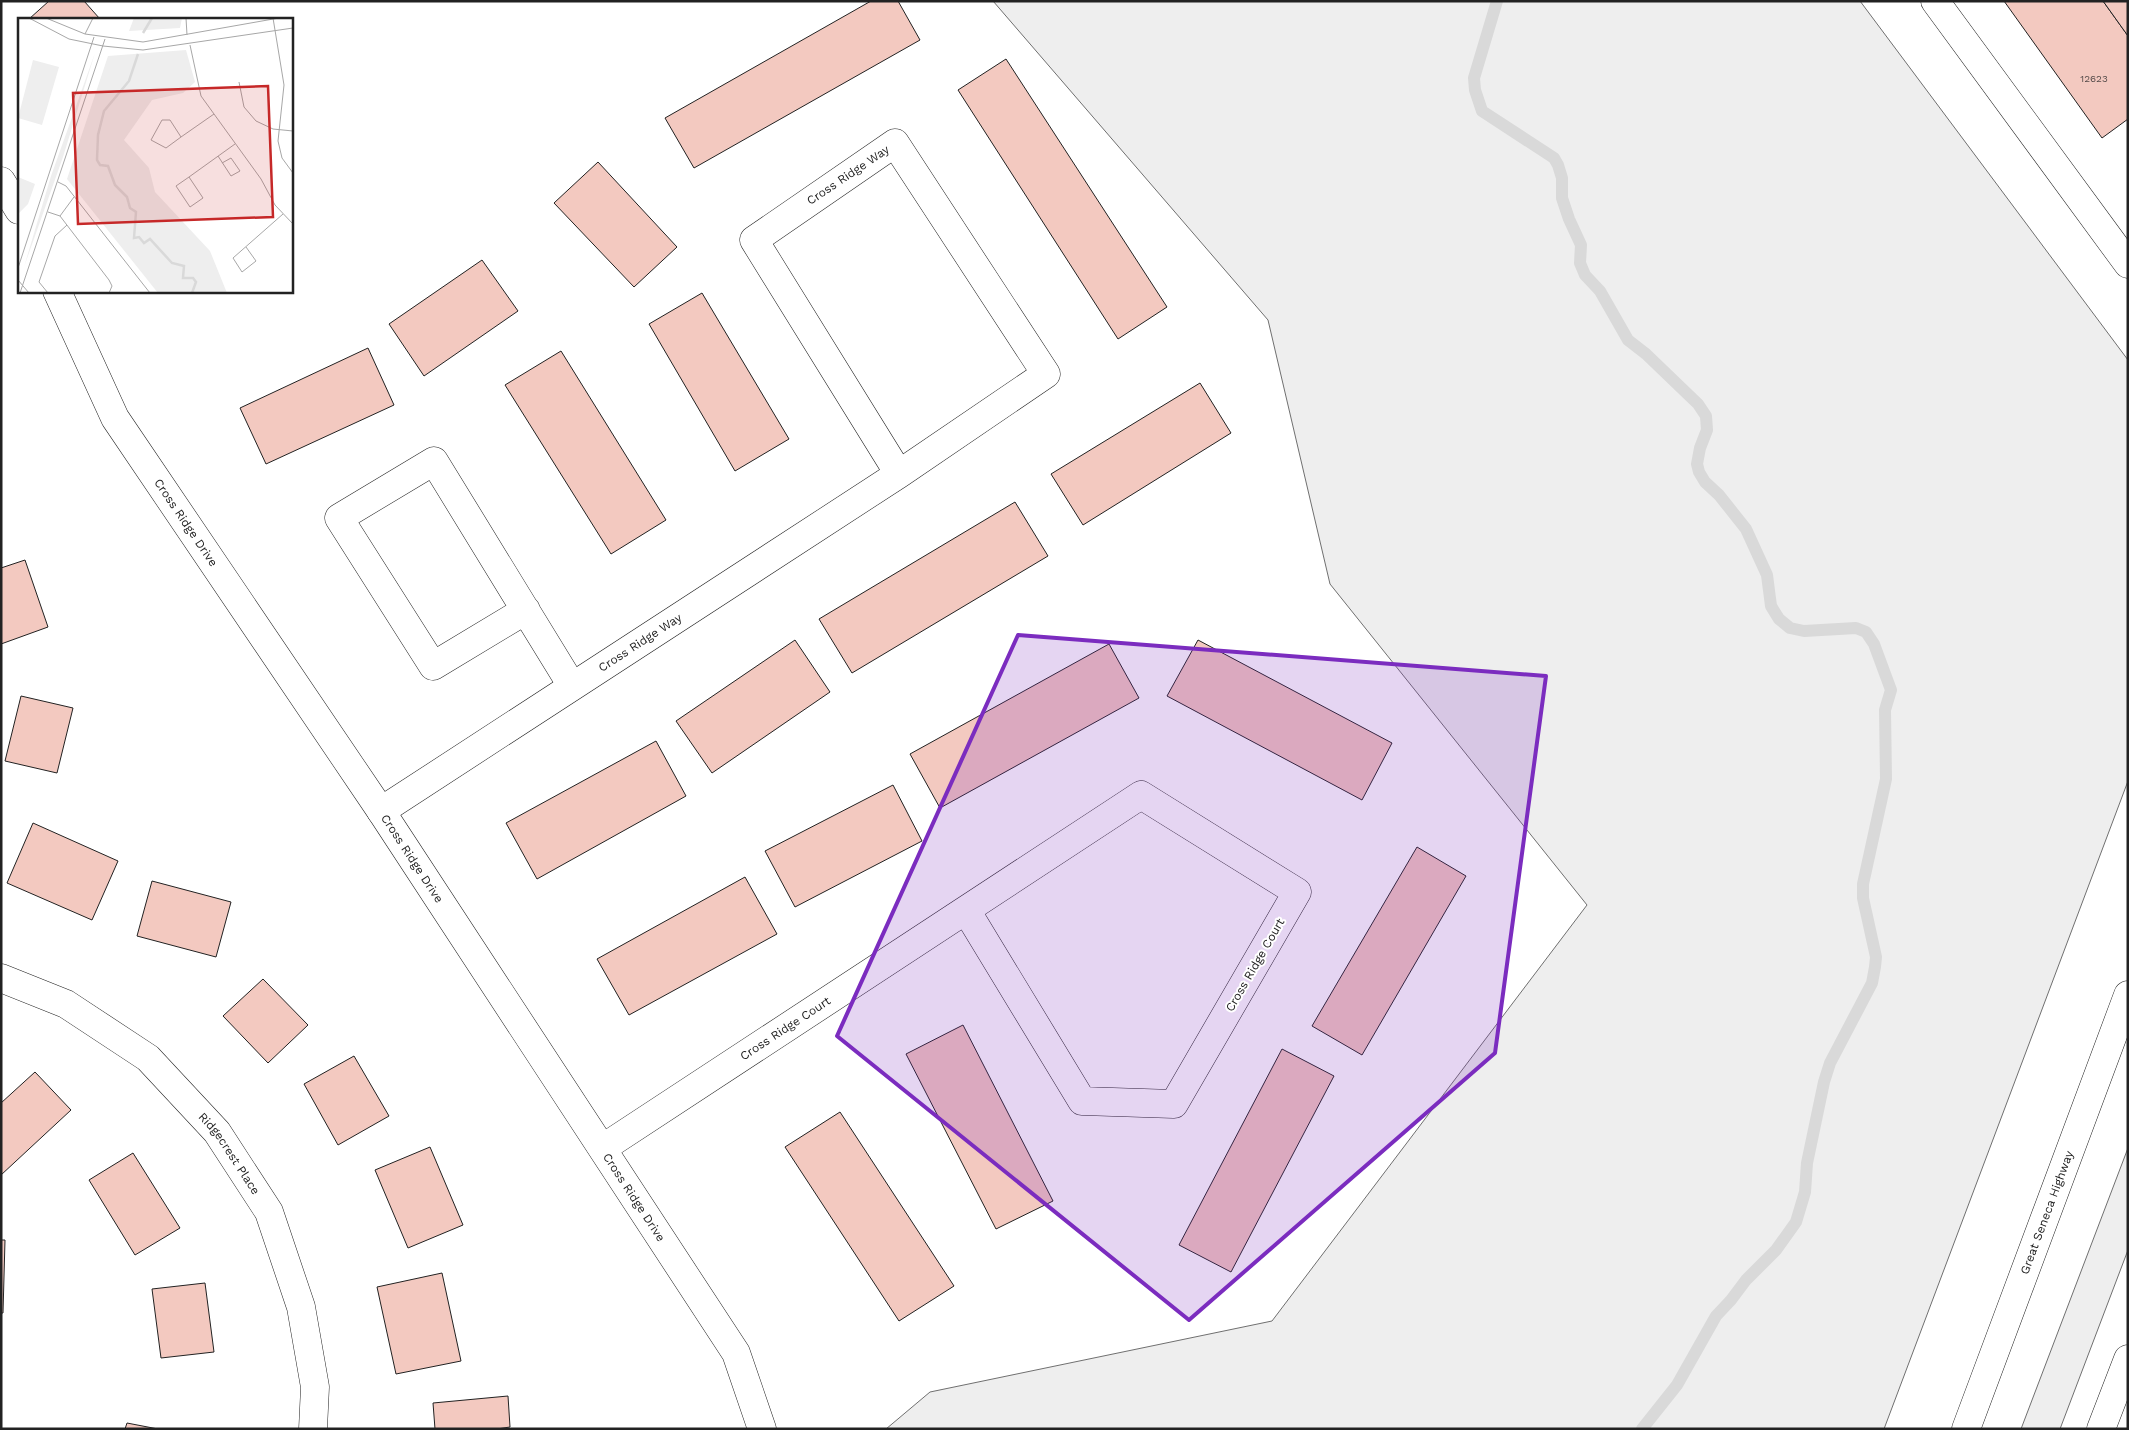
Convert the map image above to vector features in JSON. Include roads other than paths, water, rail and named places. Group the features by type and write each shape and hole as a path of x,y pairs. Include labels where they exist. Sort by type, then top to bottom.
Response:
{"street":[{"path":"1935,1 2128,264"},
{"name":"Cross Ridge Way","path":"381,811 899,474 1046,374 895,143 754,240 899,474"},
{"path":"1,181 18,208"},
{"name":"Cross Ridge Drive","path":"57,292 115,418 381,811 736,1353 762,1429"},
{"path":"526,610 433,666 339,518 434,461 526,610 572,686"},
{"name":"Cross Ridge Court","path":"603,1148 1141,795 1297,892 1174,1104 1082,1101 966,910"},
{"name":"Ridgecrest Place","path":"1,978 66,1004 148,1058 217,1132 270,1212 302,1307 315,1387 313,1429"},
{"name":"Great Seneca Highway","path":"1966,1429 2128,995"},
{"path":"2101,1429 2128,1359"}],"waterway":[{"path":"1497,1 1474,78 1475,90 1482,111 1554,158 1562,178 1562,198 1581,245 1580,263 1585,275 1600,291 1628,340 1646,354 1698,404 1706,416 1707,430 1700,448 1697,464 1699,472 1705,482 1719,495 1746,529 1767,575 1771,606 1779,619 1790,628 1804,631 1856,628 1866,632 1874,644 1891,690 1885,710 1886,779 1863,884 1863,898 1876,957 1875,967 1872,983 1830,1063 1824,1082 1807,1163 1805,1192 1796,1222 1776,1250 1746,1280 1716,1316 1677,1385 1642,1429"}]}
